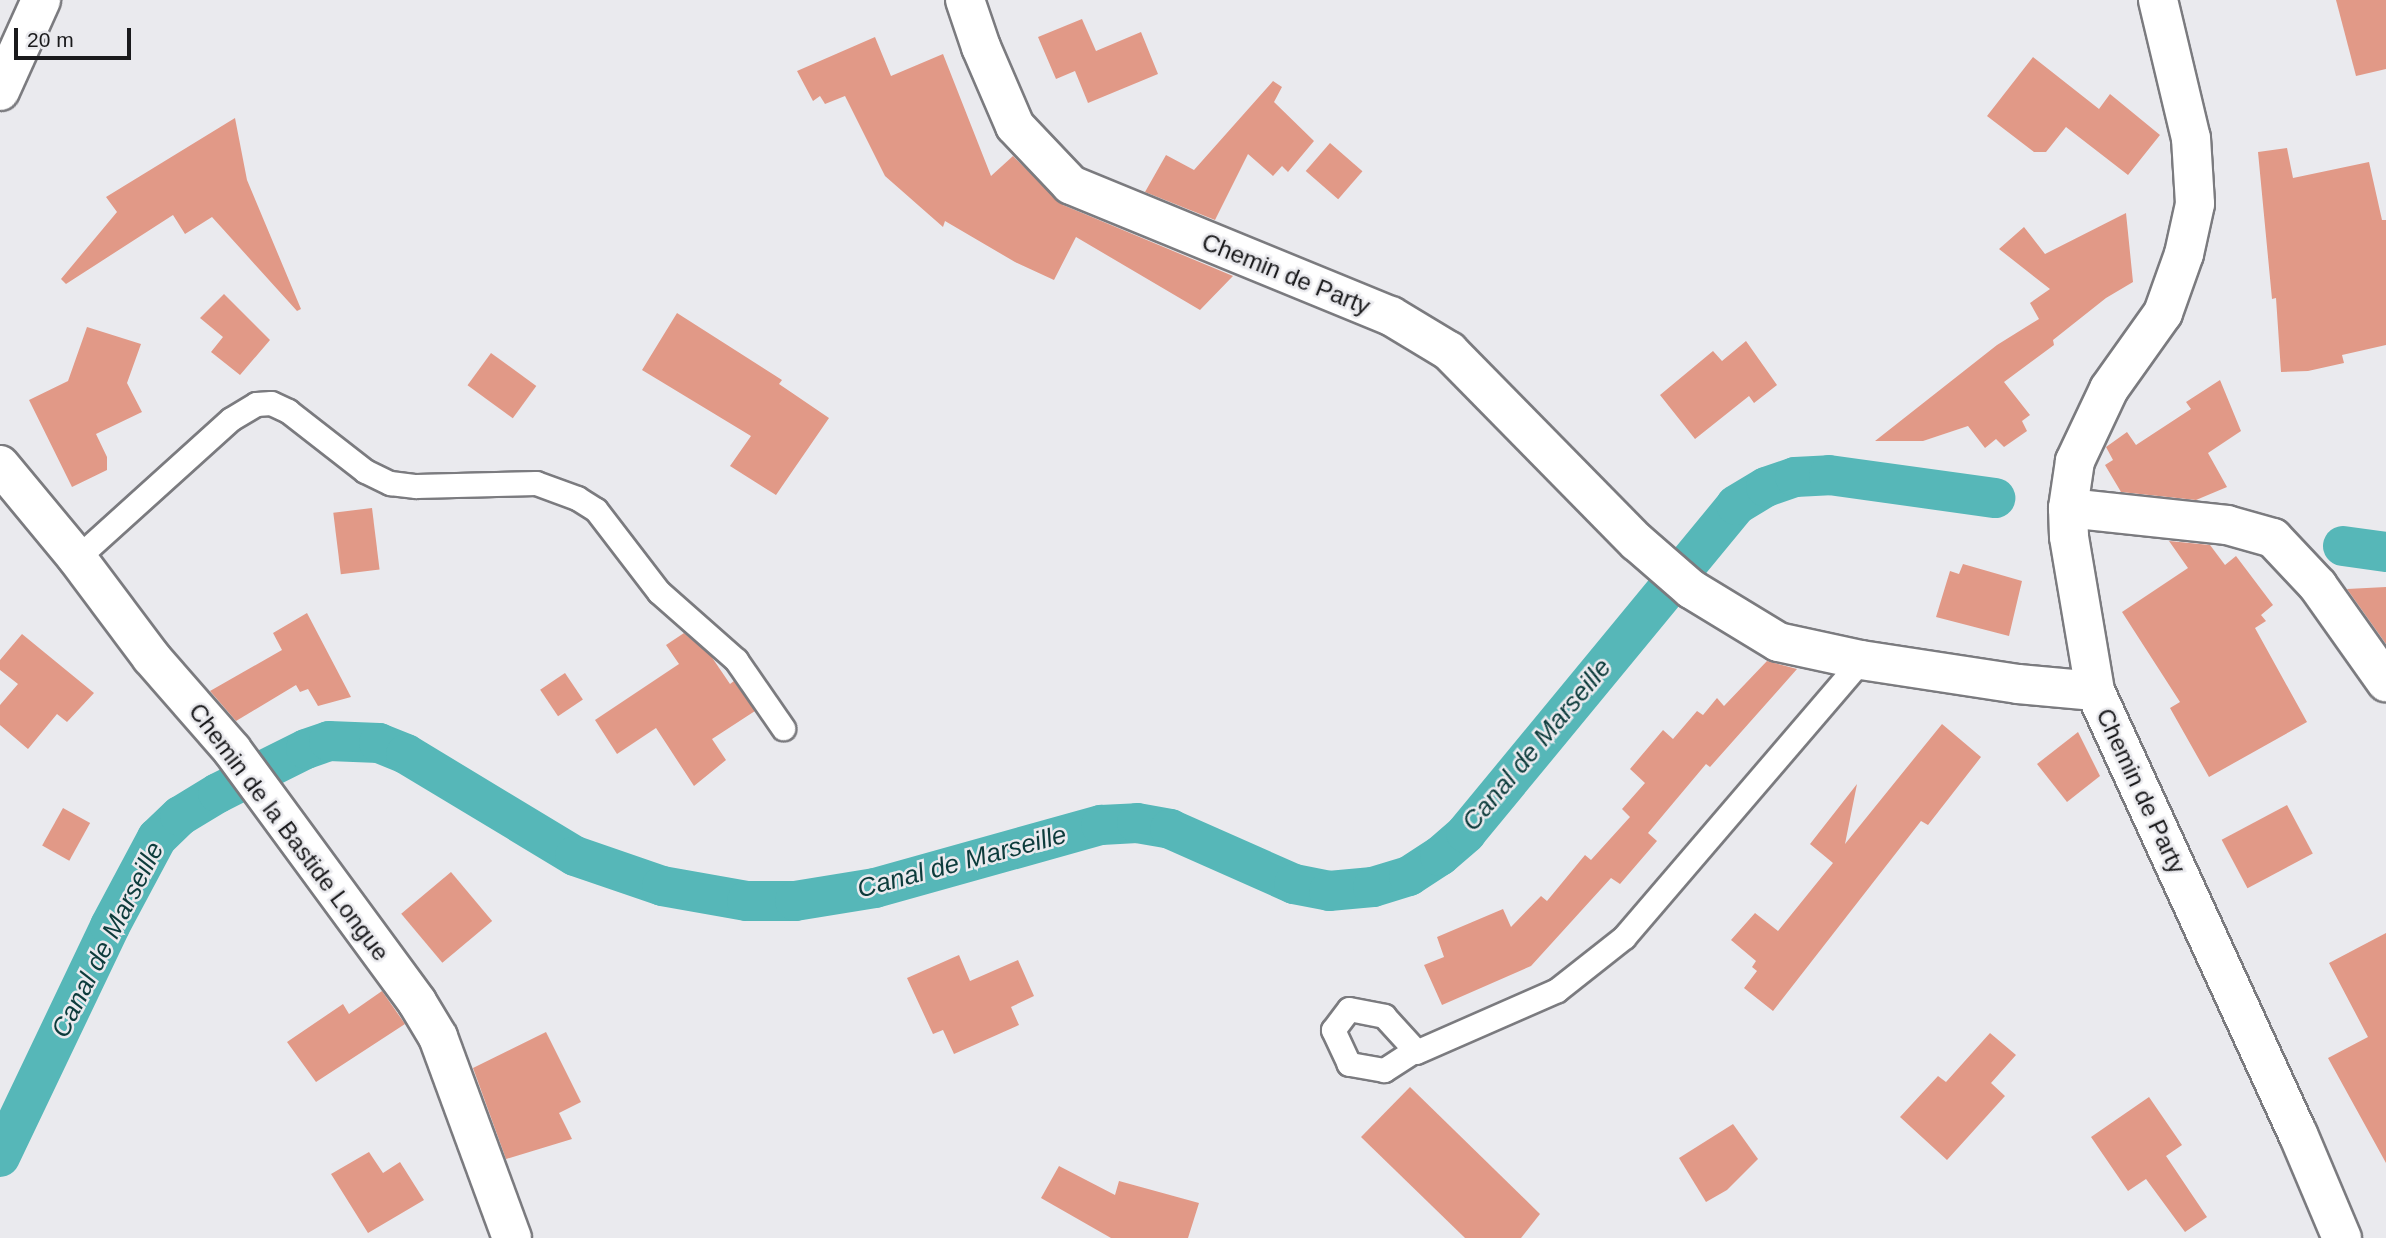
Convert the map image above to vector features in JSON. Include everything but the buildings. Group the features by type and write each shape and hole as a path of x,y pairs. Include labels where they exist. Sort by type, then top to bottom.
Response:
{"street":[{"path":"0,91 41,0"},
{"name":"Chemin de Party","path":"965,0 981,47 1015,125 1071,186 1391,316 1449,351 1637,542 1691,589 1778,642 1861,660 2018,684 2095,691 2298,1134 2342,1238"},
{"path":"2095,691 2068,522 2076,461 2109,389 2163,313 2184,254 2194,204 2192,138 2158,0"},
{"name":"Chemin de la Bastide Longue","path":"0,465 77,558 151,657 232,750 417,1002 438,1037 512,1238"},
{"path":"2068,522 2227,525 2273,538 2318,586 2386,682"}],"lane":[{"path":"77,558 231,419 256,404 271,403 288,411 365,471 390,483 416,486 536,482 577,498 596,510 659,592 736,660 783,728"},
{"path":"1415,1050 1557,990 1624,937 1861,660"}],"waterway":[{"name":"Canal de Marseille","path":"0,1157 110,926 157,838 180,816 218,793 306,749 329,741 379,743 406,754 575,856 662,886 747,901 795,901 875,888 1101,825 1137,823 1170,829 1294,884 1329,891 1373,887 1409,876 1440,856 1466,833 1736,505 1766,487 1795,477 1829,475 1995,498"},
{"name":"Canal de Marseille","path":"2343,546 2386,552"}]}
